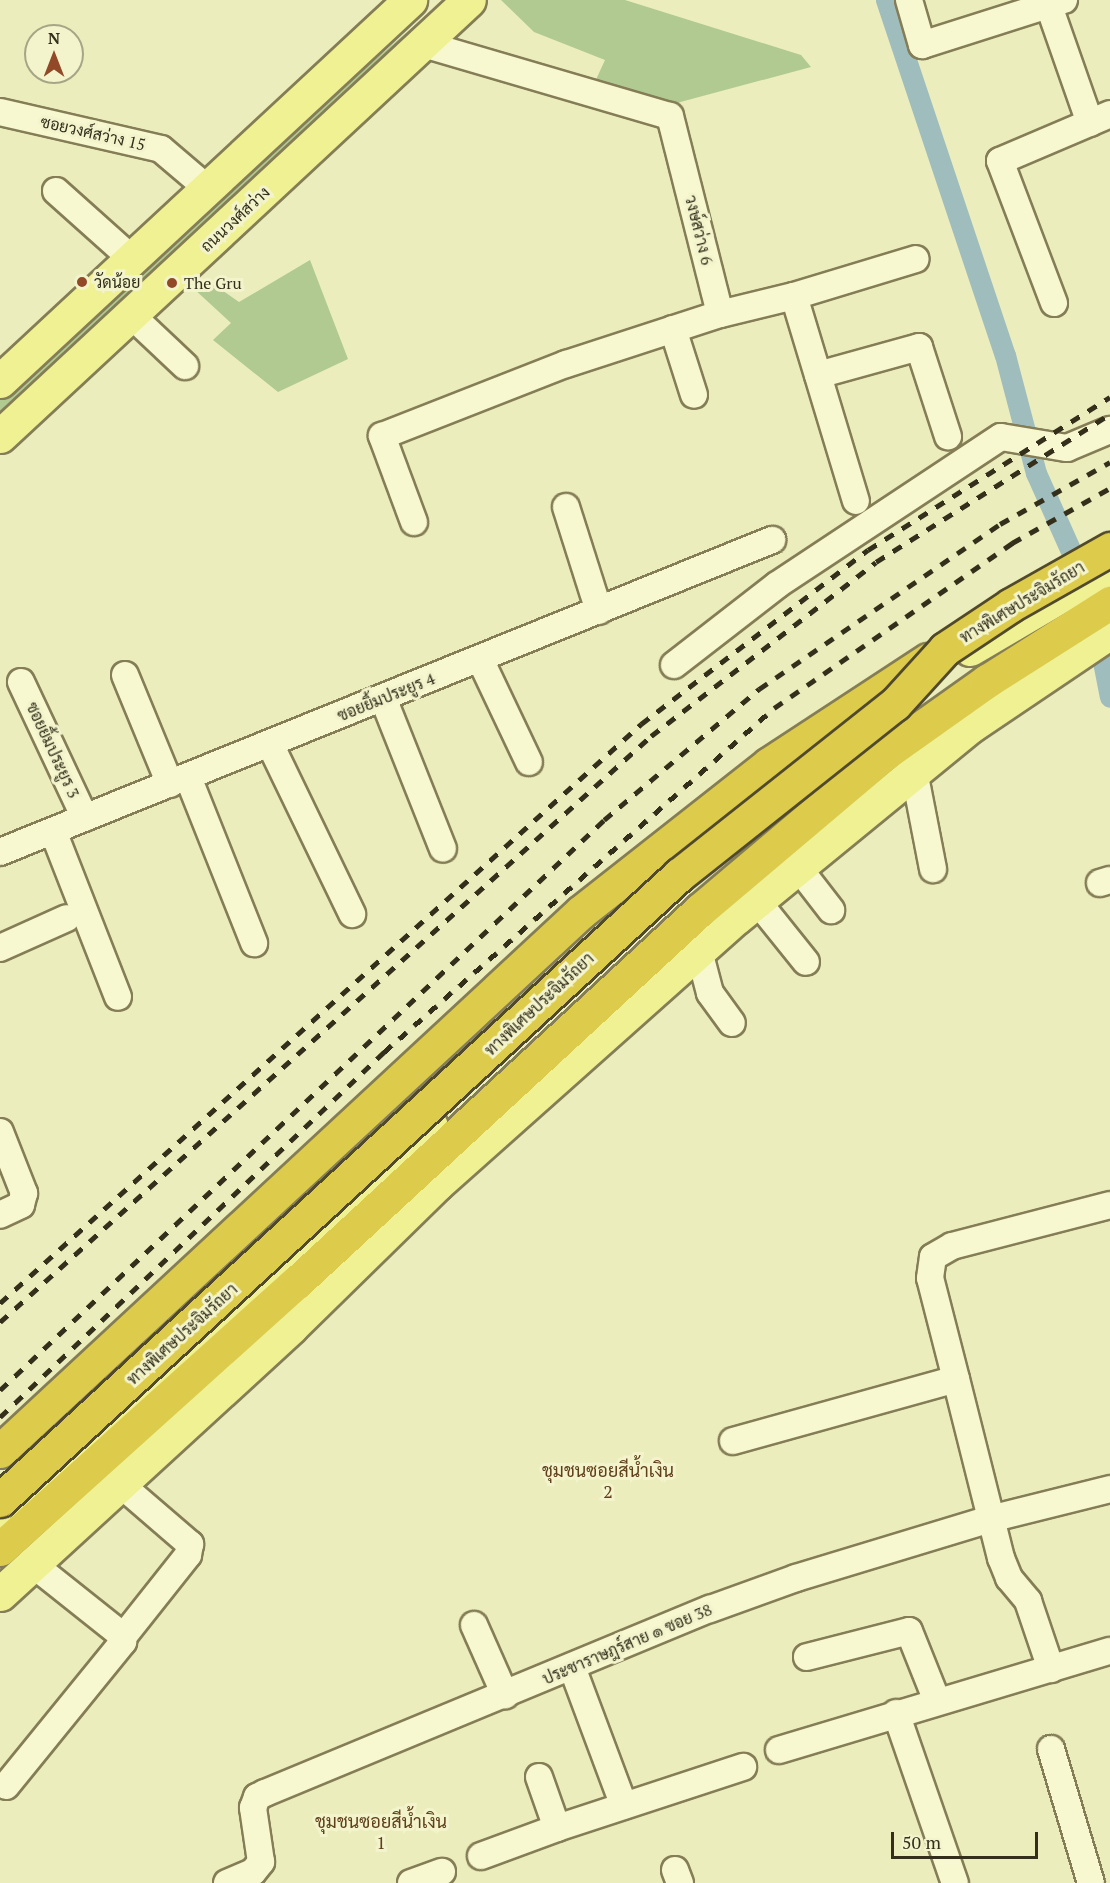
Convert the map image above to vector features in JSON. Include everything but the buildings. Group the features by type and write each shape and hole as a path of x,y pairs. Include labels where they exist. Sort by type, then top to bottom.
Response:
{"highway":[{"name":"ทางพิเศษประจิมรัถยา","path":"0,1502 679,876 895,704 945,649 1011,605 1110,549"},
{"path":"0,1548 297,1282 700,910 887,752 987,681 1110,603"},
{"path":"0,1451 581,912 770,764 945,649"},
{"path":"0,1502 135,1405"}],"main road":[{"path":"0,380 410,0"},
{"name":"ถนนวงศ์สว่าง","path":"0,436 470,0"},
{"path":"0,1527 135,1405 677,889 867,718 940,666 1110,567"},
{"path":"0,1594 30,1562 291,1327 437,1184 797,866 914,771 1110,632"}],"street":[{"path":"909,0 922,45 1057,3 1100,118 1000,161 1054,303"},
{"name":"วงษ์สว่าง 6","path":"423,44 670,116 720,314"},
{"name":"ซอยวงศ์สว่าง 15","path":"0,112 161,149 208,189"},
{"path":"56,191 132,259"},
{"path":"414,522 382,436 566,364 720,314 794,296 916,259"},
{"path":"794,296 856,501"},
{"path":"132,316 185,366"},
{"path":"673,329 694,395"},
{"path":"818,375 919,347 948,436"},
{"path":"674,665 777,585 1001,437 1067,448 1110,430"},
{"path":"566,507 599,611"},
{"name":"ซอยยิ้มประยูร 4","path":"0,852 772,540"},
{"path":"480,658 529,762"},
{"path":"125,675 179,780 254,943"},
{"name":"ซอยยิ้มประยูร 3","path":"21,682 85,818"},
{"path":"383,698 443,849"},
{"path":"270,744 352,914"},
{"path":"914,771 933,869"},
{"path":"53,831 118,998"},
{"path":"797,866 831,910"},
{"path":"757,901 806,962"},
{"path":"0,948 67,918"},
{"path":"699,951 710,993 732,1023"},
{"path":"0,1132 24,1193 21,1205 0,1215"},
{"path":"1051,1669 1035,1615 1009,1578 990,1519 930,1278 933,1257 952,1246 1110,1205"},
{"path":"733,1442 956,1378"},
{"path":"6,1786 123,1642 123,1637 188,1555 190,1544 119,1483"},
{"name":"ประชาราษฎร์สาย ๑ ซอย 38","path":"227,1883 253,1872 261,1862 253,1808 257,1797 572,1667 796,1578 990,1519 1110,1490"},
{"path":"30,1562 123,1637"},
{"path":"474,1626 505,1695"},
{"path":"807,1657 909,1631 936,1701"},
{"path":"779,1750 936,1701 1110,1651"},
{"path":"572,1667 624,1806"},
{"path":"896,1713 955,1883"},
{"path":"1051,1749 1091,1883"},
{"path":"481,1856 556,1828 743,1767"},
{"path":"539,1777 556,1828"},
{"path":"411,1883 442,1872"}],"green space":[{"path":"444,0 452,0 0,420 0,400 326,102"},
{"path":"501,0 625,0 801,55 811,67 673,104 594,84 605,60 534,32"},
{"path":"310,260 348,359 278,392 213,340 231,323 193,288 206,279 239,302"}],"waterway":[{"path":"886,0 1005,355 1036,473 1083,578"},
{"path":"1097,631 1110,697"}],"railway":[{"path":"0,1303 641,724 868,550 1110,397"},
{"path":"0,1322 651,736 876,562 1110,414"},
{"path":"0,1390 604,820 759,689 1000,524 1110,462"},
{"path":"0,1417 384,1052 774,708 1012,543 1110,488"}],"place":[{"name":"วัดน้อย","path":"82,282"},
{"name":"The Gru","path":"172,283"}],"district":[{"name":"ชุมชนซอยสีน้ำเงิน 2","path":"608,1481"},
{"name":"ชุมชนซอยสีน้ำเงิน 1","path":"381,1832"}]}
